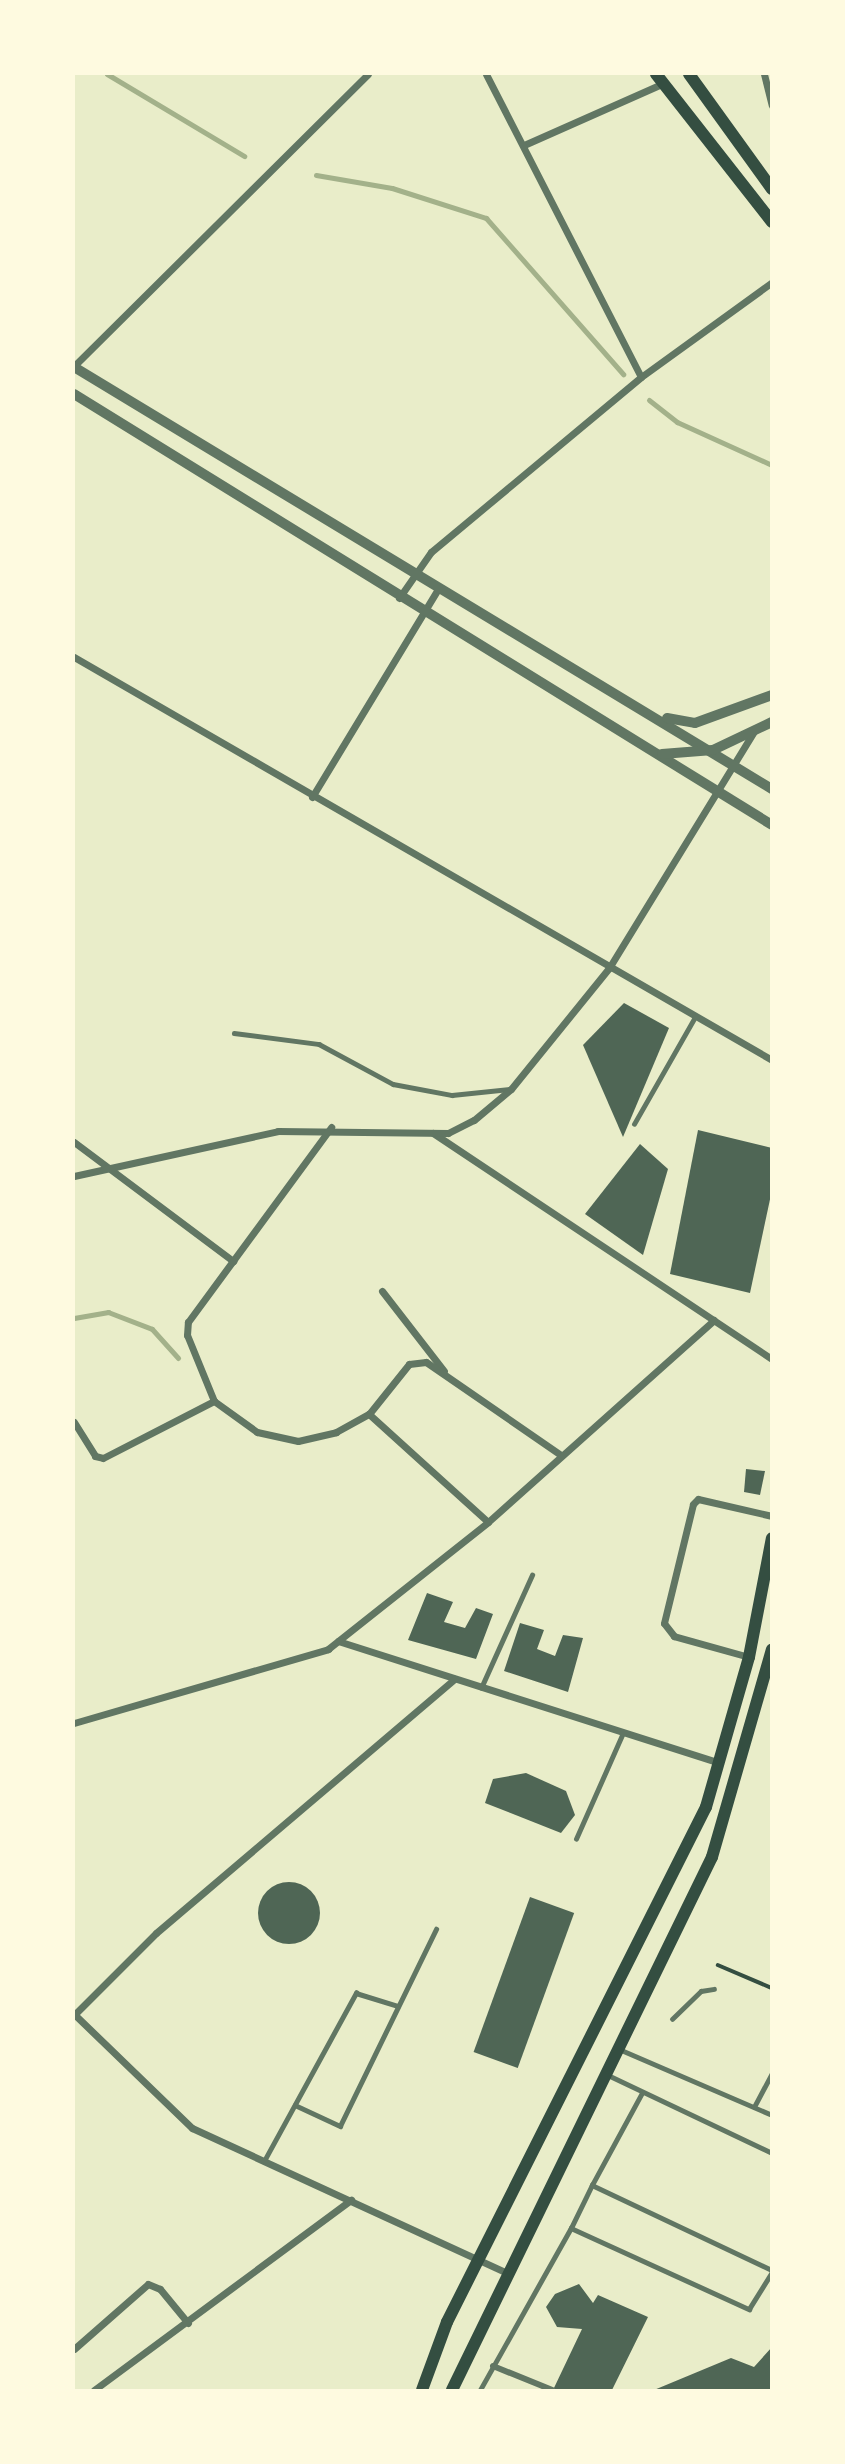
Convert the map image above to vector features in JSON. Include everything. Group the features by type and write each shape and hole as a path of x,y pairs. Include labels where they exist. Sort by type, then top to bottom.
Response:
{"main road":[{"path":"689,74 772,189"},
{"path":"660,78 772,222"},
{"path":"422,2390 479,2259 706,1807 749,1657 772,1538"},
{"path":"452,2390 712,1857 772,1649"}],"street":[{"path":"368,74 74,366 412,577 657,717 772,789"},
{"path":"486,74 641,377"},
{"path":"764,74 772,105"},
{"path":"524,145 660,78"},
{"path":"398,599 431,552 641,377 772,282"},
{"path":"74,394 398,599 662,754 772,825"},
{"path":"312,797 437,591"},
{"path":"74,657 312,797 772,1060"},
{"path":"657,717 695,723 772,695"},
{"path":"662,754 713,750 772,722"},
{"path":"74,1176 278,1131 331,1128 448,1133 474,1120 511,1089 609,968 716,789 754,731"},
{"path":"331,1128 186,1329 214,1401 257,1432 298,1440 336,1432 369,1414 410,1364 426,1362 561,1455"},
{"path":"432,1132 772,1359"},
{"path":"74,1143 115,1168 233,1261"},
{"path":"382,1291 446,1375"},
{"path":"74,1723 313,1657 338,1641 488,1522 714,1320"},
{"path":"74,1422 95,1456 103,1458 214,1401"},
{"path":"369,1414 488,1522"},
{"path":"749,1657 674,1636 664,1623 698,1499 772,1516"},
{"path":"338,1641 481,1689 718,1762"},
{"path":"454,1679 156,1933 74,2014 183,2122 509,2274"},
{"path":"94,2390 351,2200"},
{"path":"74,2349 148,2284 160,2289 188,2323"},
{"path":"493,2366 552,2390"}],"lane":[{"path":"635,1124 695,1017"},
{"path":"234,1033 319,1044 393,1084 452,1095 511,1089"},
{"path":"481,1689 532,1575"},
{"path":"576,1839 623,1733"},
{"path":"295,2105 340,2126 436,1928"},
{"path":"672,2019 701,1991 714,1989"},
{"path":"264,2161 356,1993 398,2006"},
{"path":"619,2049 772,2115"},
{"path":"754,2107 772,2073"},
{"path":"607,2074 772,2153"},
{"path":"480,2390 571,2228 642,2093"},
{"path":"571,2228 750,2309 771,2271 592,2185"}],"path":[{"path":"718,1965 772,1988"}],"building":[{"path":"624,1003 669,1028 623,1137 583,1045"},
{"path":"698,1130 772,1148 772,1190 750,1293 670,1274"},
{"path":"640,1144 668,1169 643,1255 585,1214"},
{"path":"746,1469 765,1471 760,1495 744,1492"},
{"path":"427,1593 453,1602 444,1622 465,1628 476,1608 493,1614 476,1659 408,1640"},
{"path":"520,1623 544,1630 537,1649 555,1656 563,1635 583,1638 568,1692 504,1671"},
{"path":"526,1773 566,1791 575,1815 561,1833 485,1803 493,1779"},
{"path":"289,1882 301,1884 311,1891 318,1901 318,1925 311,1935 301,1942 289,1944 277,1942 267,1935 260,1925 258,1913 260,1901 267,1891 277,1884"},
{"path":"530,1897 574,1913 518,2068 474,2052"},
{"path":"579,2284 593,2303 598,2295 648,2317 612,2390 553,2390 582,2329 557,2327 546,2307 555,2294"},
{"path":"772,2347 772,2390 654,2390 731,2358 754,2367"}],"waterway":[{"path":"107,74 244,156"},
{"path":"316,175 392,188 486,218 623,374"},
{"path":"649,400 677,422 772,465"},
{"path":"74,1318 108,1312 152,1329 178,1358"}]}
